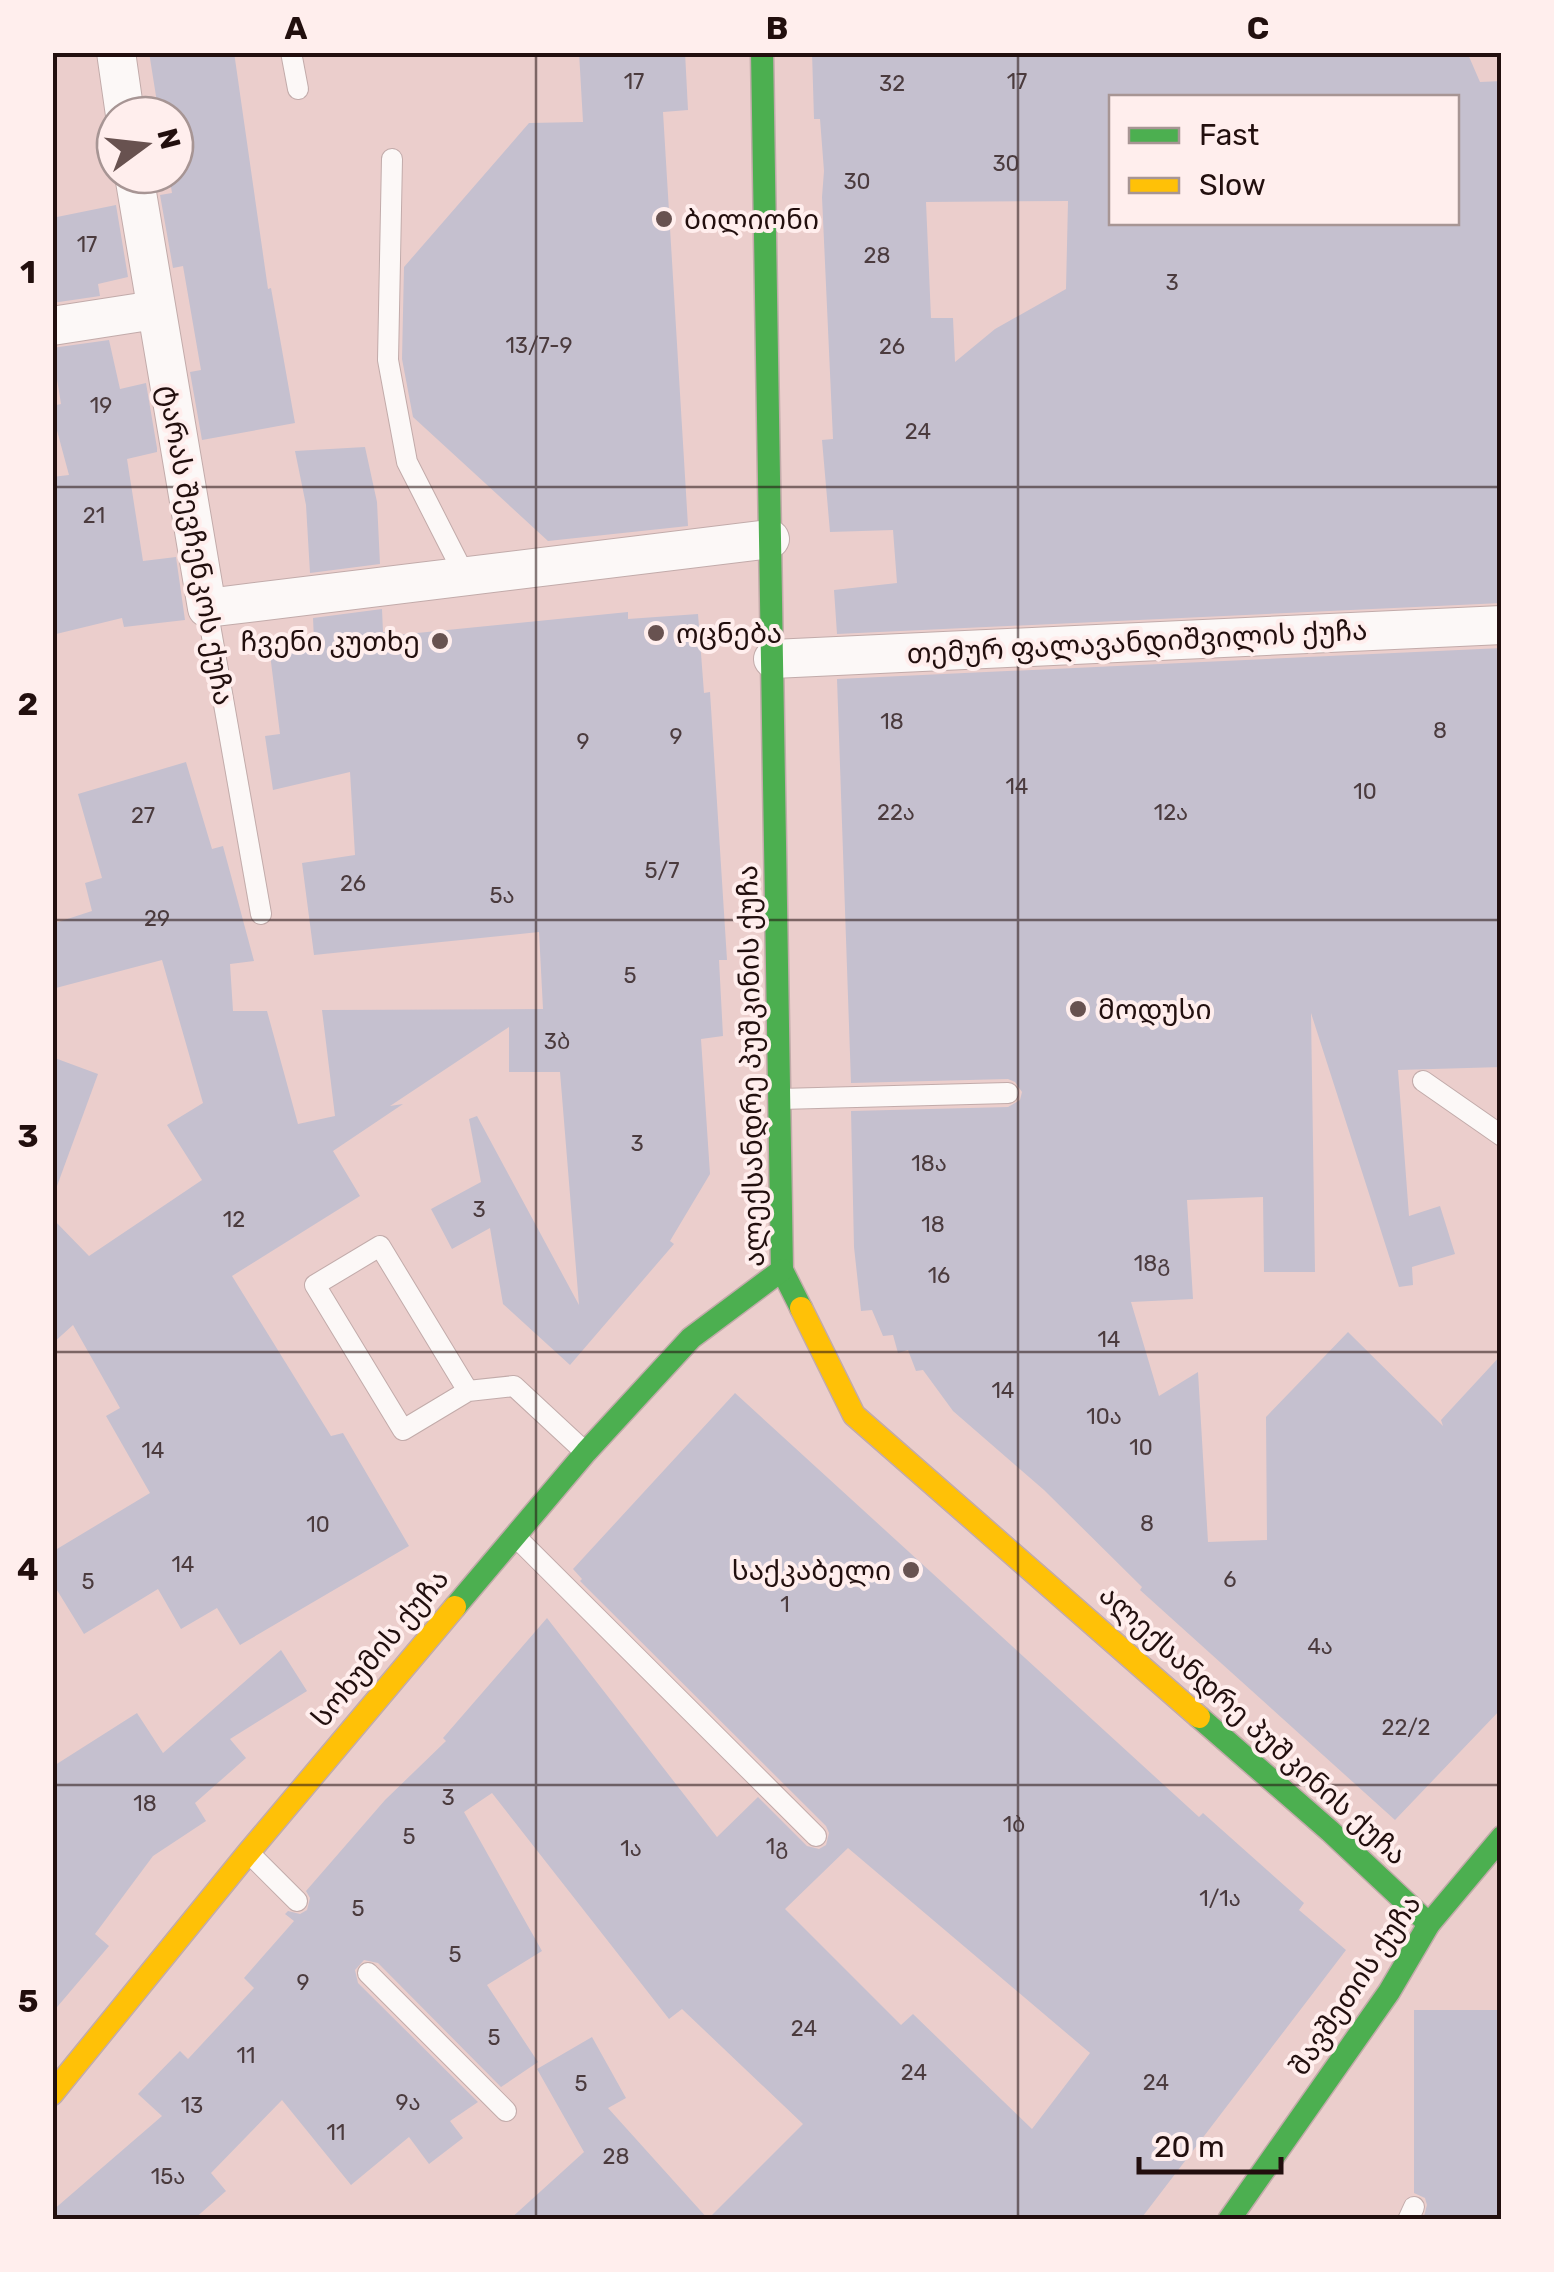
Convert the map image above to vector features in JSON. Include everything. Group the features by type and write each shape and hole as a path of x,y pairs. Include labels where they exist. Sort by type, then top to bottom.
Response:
{"street":[{"path":"116,52 122,95"},
{"name":"ალექსანდრე პუშკინის ქუჩა","path":"762,52 782,1270 854,1415 1330,1831 1430,1924"},
{"name":"ტარას შევჩენკოს ქუჩა","path":"137,195 207,608"},
{"path":"52,326 155,310"},
{"path":"207,608 770,539"},
{"name":"თემურ ფალავანდიშვილის ქუჩა","path":"773,660 1502,625"},
{"name":"სოხუმის ქუჩა","path":"52,2094 248,1852 586,1452 691,1338 782,1270"},
{"name":"შავშეთის ქუჩა","path":"1229,2220 1390,1992 1430,1924 1502,1838"}],"lane":[{"path":"291,52 298,89"},
{"path":"392,159 388,360 407,462 464,574"},
{"name":"ტარას შევჩენკოს ქუჩა","path":"207,608 261,914"},
{"path":"1423,1082 1502,1136"},
{"path":"780,1099 1008,1093"},
{"path":"468,1391 380,1246 315,1285 404,1430 468,1391 514,1386 586,1452"},
{"path":"514,1534 816,1836"},
{"path":"248,1852 297,1901"},
{"path":"368,1973 506,2111"}],"building":[{"path":"149,52 234,52 268,289 271,288 295,423 202,440 190,372 201,370 183,266 173,268 160,195 195,195 195,95 156,95"},
{"path":"579,52 685,52 688,110 663,112 688,526 548,541 413,417 402,359 404,267 529,123 583,122"},
{"path":"812,52 1467,52 1480,82 1502,81 1502,603 837,634 834,590 897,583 893,530 830,532 822,440 833,439 820,119 814,119","holes":["1068,201 1066,289 995,329 955,362 953,318 931,318 926,202"]},
{"path":"116,205 128,277 98,284 100,296 52,303 52,218"},
{"path":"109,340 120,389 146,383 157,448 157,452 127,459 143,561 176,557 185,620 124,627 122,618 52,635 52,477 69,475 52,412 52,406 61,404 52,348"},
{"path":"365,447 377,502 380,564 310,573 306,505 295,451"},
{"path":"382,609 383,632 387,636 628,612 628,619 698,614 704,693 710,692 727,960 719,960 723,1036 701,1039 710,1174 670,1241 674,1244 570,1365 503,1304 490,1228 452,1249 431,1209 481,1182 469,1119 477,1116 579,1305 560,1072 509,1072 509,1027 390,1106 403,1104 333,1151 360,1196 232,1276 331,1436 343,1433 409,1546 240,1645 217,1608 181,1629 158,1589 84,1634 52,1582 52,1552 150,1493 106,1416 120,1408 73,1325 52,1344 52,1218 89,1256 202,1180 167,1125 203,1103 162,960 52,989 52,924 92,911 85,883 102,878 78,794 186,762 212,849 223,846 254,961 230,964 233,1011 267,1011 298,1124 335,1116 322,1010 543,1009 539,932 314,955 302,863 355,855 350,772 273,790 265,736 280,734 269,646 314,640 313,618"},
{"path":"1502,648 1502,1067 1398,1070 1409,1216 1440,1206 1455,1254 1412,1267 1413,1285 1399,1287 1311,1013 1315,1272 1264,1272 1263,1197 1187,1200 1193,1299 1131,1302 1159,1396 1198,1372 1208,1542 1267,1540 1266,1417 1348,1332 1443,1426 1441,1420 1502,1354 1502,1708 1395,1820 1140,1590 1142,1587 1044,1490 953,1411 923,1370 916,1371 908,1350 898,1353 893,1335 883,1336 872,1310 861,1311 854,1247 851,1111 1008,1107 1020,1100 1022,1092 1008,1079 851,1083 837,679"},
{"path":"52,1057 98,1074 57,1186 52,1186"},
{"path":"735,1393 1199,1817 1203,1813 1304,1903 1299,1910 1346,1950 1140,2220 509,2220 584,2152 537,2069 592,2037 626,2098 608,2108 708,2219 803,2124 682,2009 669,2019 492,1793 464,1812 542,1951 487,1985 538,2062 501,2087 378,1963 364,1960 355,1970 358,1983 478,2102 450,2121 463,2138 429,2164 409,2137 351,2185 282,2100 211,2173 226,2191 193,2220 52,2220 52,2211 162,2116 138,2094 180,2051 188,2059 254,1988 244,1978 294,1921 285,1914 307,1910 310,1898 306,1891 385,1800 446,1741 443,1738 547,1618 717,1837 758,1797 807,1846 819,1849 826,1845 826,1826 580,1581 573,1569","holes":["848,1848 1090,2053 1032,2129 913,2014 901,2025 785,1909"]},
{"path":"281,1650 307,1691 230,1739 246,1758 195,1803 206,1821 153,1856 95,1934 109,1946 52,2013 52,1767 137,1713 163,1753"},
{"path":"1414,2010 1502,2010 1502,2220 1423,2220 1425,2198 1414,2193"}],"traffic: fast":[{"path":"762,52 782,1270 801,1308"},
{"path":"455,1607 586,1452 691,1338 782,1270"},
{"path":"1199,1717 1429,1924"},
{"path":"1229,2220 1389,1992 1429,1924 1502,1837"}],"traffic: slow":[{"path":"801,1308 854,1415 1199,1717"},
{"path":"52,2094 455,1607"}],"place":[{"name":"ბილიონი","path":"664,219"},
{"name":"ოცნება","path":"656,633"},
{"name":"ჩვენი კუთხე","path":"440,641"},
{"name":"მოდუსი","path":"1078,1009"},
{"name":"საქკაბელი","path":"911,1570"}]}
